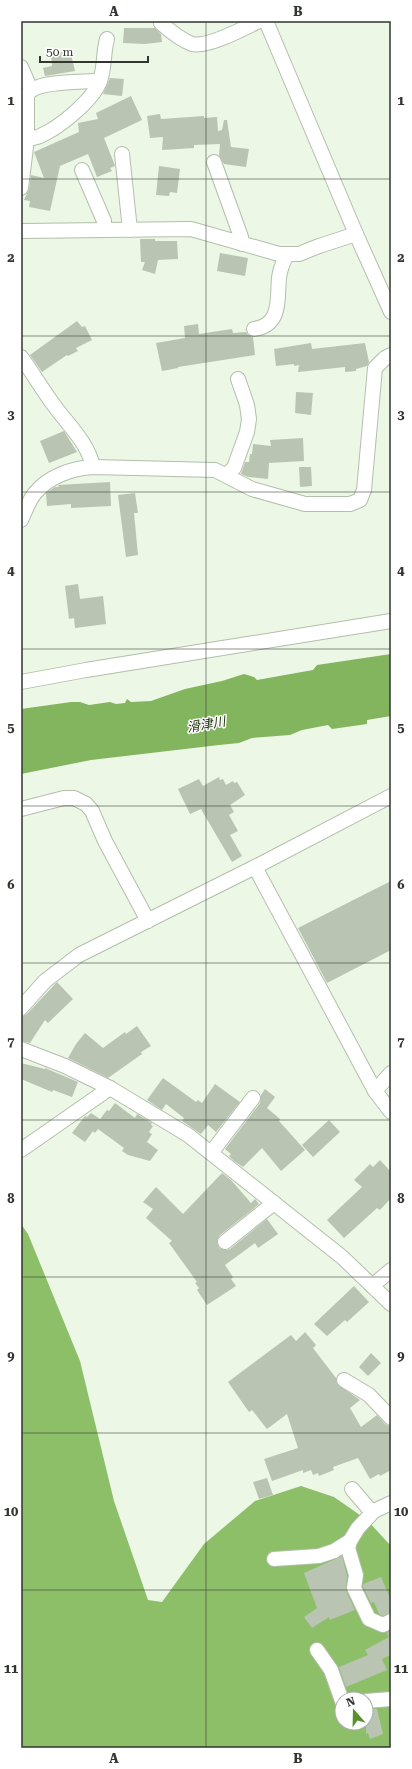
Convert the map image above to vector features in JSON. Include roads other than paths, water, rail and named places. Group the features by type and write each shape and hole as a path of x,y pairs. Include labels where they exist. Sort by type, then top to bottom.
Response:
{"street":[{"path":"161,23 172,32 193,44 203,44 259,21"},
{"path":"266,21 356,234 391,312"},
{"path":"27,139 36,138 51,130 90,97 99,82 103,69 107,39"},
{"path":"21,67 30,90"},
{"path":"21,188 27,139 27,95 30,90 42,86 94,81 99,82"},
{"path":"122,154 130,230"},
{"path":"214,162 241,237 242,244"},
{"path":"82,170 104,221 104,230"},
{"path":"21,231 191,229 279,254 299,254 356,234"},
{"path":"254,329 261,328 267,323 274,316 278,308 281,266 287,254"},
{"path":"22,518 35,493 48,481 76,468 93,467 214,470 226,475 237,483 252,489 306,504 350,504 360,500 364,490 375,368 385,358 391,355"},
{"path":"21,356 55,407 84,442 91,456 93,467"},
{"path":"226,475 234,468 247,432 249,419 247,405 238,379"},
{"path":"21,682 94,668 391,621"},
{"path":"21,1008 44,981 79,955 391,796"},
{"path":"21,809 64,798 74,798 86,804 92,811 105,841 148,921"},
{"path":"254,867 376,1091 391,1112"},
{"path":"21,1049 65,1066 110,1088 188,1135 342,1257 391,1304"},
{"path":"376,1091 391,1073"},
{"path":"21,1150 110,1088"},
{"path":"210,1153 253,1098"},
{"path":"225,1242 274,1203"},
{"path":"372,1286 391,1270"},
{"path":"344,1380 369,1395 391,1418"},
{"path":"352,1489 368,1509 374,1511"},
{"path":"391,1503 374,1511 358,1528 350,1541 348,1548 356,1575 354,1588 369,1619 383,1625 391,1622"},
{"path":"274,1559 319,1556 334,1551 350,1541"},
{"path":"317,1650 331,1670 338,1691"},
{"path":"374,1700 391,1699"}],"water":[{"name":"滑津川","path":"391,654 391,716 367,720 367,724 332,729 328,725 302,730 290,735 252,738 239,743 91,760 21,774 21,709 71,702 80,702 89,705 110,702 116,704 125,703 127,699 131,702 151,701 185,689 222,681 244,674 254,677 257,680 313,670 317,665"}]}
